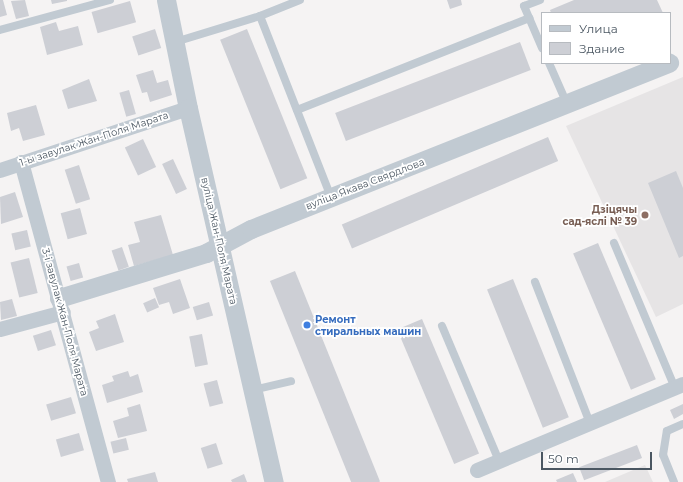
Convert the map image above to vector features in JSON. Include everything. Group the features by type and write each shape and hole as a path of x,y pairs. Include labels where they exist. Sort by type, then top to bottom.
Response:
{"street":[{"name":"вуліца Жан-Поля Марата","path":"166,0 188,108 221,245 274,482"},
{"name":"вуліца Якава Свярдлова","path":"671,63 683,57"},
{"name":"вуліца Якава Свярдлова","path":"0,329 206,252 251,229 668,64"},
{"name":"1-ы завулак Жан-Поля Марата","path":"0,170 188,108"},
{"name":"3-і завулак Жан-Поля Марата","path":"22,162 108,482"},
{"path":"477,470 679,386"}],"lane":[{"path":"0,30 110,0"},
{"path":"175,42 260,16 300,0"},
{"path":"540,0 524,6 541,46"},
{"path":"260,16 331,197"},
{"path":"297,110 529,18"},
{"path":"549,64 567,105"},
{"path":"614,242 679,386"},
{"path":"535,282 590,423"},
{"path":"442,326 498,461"},
{"path":"253,390 291,381"},
{"path":"674,482 663,455 667,431 683,424"}],"shaded area":[{"name":"Дзіцячы сад-яслі № 39","path":"683,77 683,304 656,317 566,126"},
{"path":"645,465 653,482 605,482"}],"building":[{"path":"0,0 3,0 7,15 0,17"},
{"path":"25,0 29,16 16,19 11,1"},
{"path":"51,0 67,0 67,1 52,4"},
{"path":"447,0 461,0 462,5 450,9"},
{"path":"574,0 657,0 663,12 551,12 550,10"},
{"path":"130,1 136,22 98,33 92,12"},
{"path":"56,22 59,31 78,26 83,45 47,55 40,27"},
{"path":"155,29 161,48 138,55 132,36"},
{"path":"247,29 307,178 280,189 220,40"},
{"path":"520,42 531,70 346,141 335,113"},
{"path":"153,70 157,83 168,80 172,95 150,102 147,92 142,93 136,75"},
{"path":"89,79 97,101 68,109 62,90"},
{"path":"129,90 136,114 126,117 119,93"},
{"path":"36,105 45,135 23,141 19,128 11,131 7,113"},
{"path":"548,137 558,161 352,248 342,225"},
{"path":"143,139 156,167 138,176 125,147"},
{"path":"173,159 187,189 176,194 162,164"},
{"path":"79,165 90,199 76,204 65,170"},
{"path":"676,171 683,188 683,256 679,258 648,183"},
{"path":"15,192 23,217 1,224 0,197"},
{"path":"80,208 87,234 68,239 61,213"},
{"path":"161,215 173,255 134,266 128,245 140,242 134,222"},
{"path":"27,230 31,247 15,250 11,234"},
{"path":"598,243 656,379 631,390 573,254"},
{"path":"122,247 129,267 118,270 112,251"},
{"path":"29,258 38,293 19,298 11,263"},
{"path":"79,263 83,277 71,281 67,267"},
{"path":"295,271 380,481 351,482 270,281"},
{"path":"180,279 190,308 173,314 169,302 159,305 153,288"},
{"path":"513,279 569,417 543,428 487,289"},
{"path":"155,298 159,307 147,312 143,303"},
{"path":"12,299 17,316 1,320 0,302"},
{"path":"209,302 213,315 197,320 193,307"},
{"path":"115,314 124,342 96,351 89,332 99,328 96,321"},
{"path":"422,319 479,453 454,464 397,330"},
{"path":"51,330 56,345 38,351 33,336"},
{"path":"202,334 208,364 195,367 189,336"},
{"path":"128,371 130,377 138,374 143,392 107,403 102,385 114,381 112,376"},
{"path":"217,380 223,403 210,407 203,384"},
{"path":"71,397 76,413 51,421 46,405"},
{"path":"140,404 147,431 118,438 113,421 129,416 127,408"},
{"path":"683,404 683,414 674,419 670,410"},
{"path":"79,433 84,450 61,457 56,440"},
{"path":"126,438 129,450 113,454 110,442"},
{"path":"216,443 223,464 208,469 201,448"},
{"path":"637,445 642,458 584,480 579,467"},
{"path":"155,472 158,482 128,482 127,479"},
{"path":"573,473 577,482 557,482 556,480"},
{"path":"244,474 247,482 232,482 231,480"}],"place":[{"name":"Дзіцячы сад-яслі № 39","path":"645,215"},
{"name":"Ремонт стиральных машин","path":"307,325"}]}
